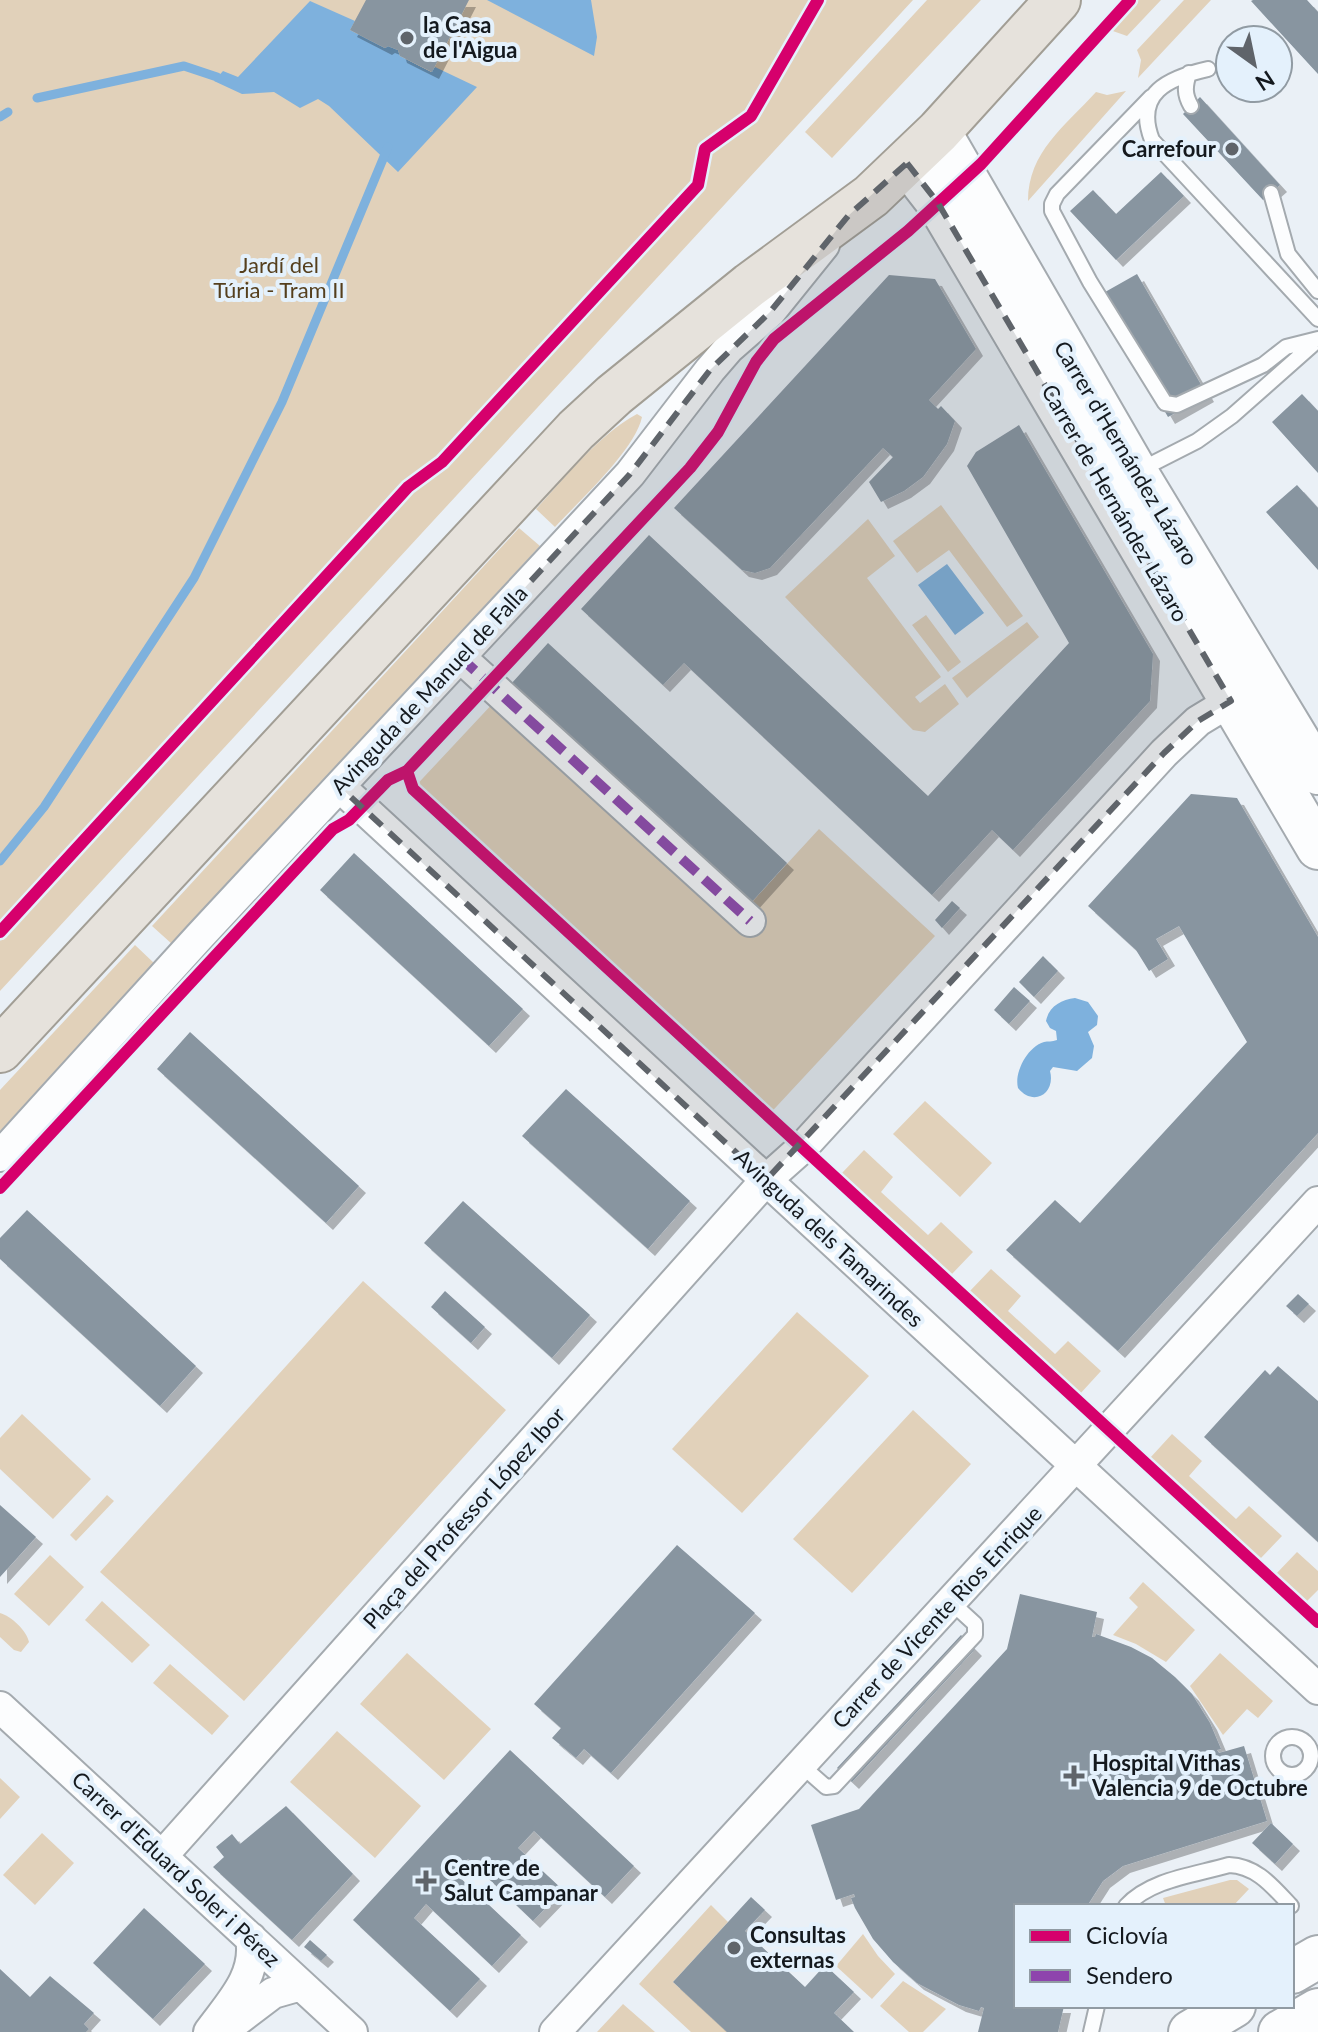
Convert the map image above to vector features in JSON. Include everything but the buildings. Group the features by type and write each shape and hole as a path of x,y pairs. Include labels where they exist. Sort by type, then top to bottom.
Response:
{"main road":[{"name":"Avinguda de Manuel de Falla","path":"0,1050 576,430 614,395 750,285 848,216 939,131 1058,0"}],"street":[{"name":"Carrer d'Hernández Lázaro","path":"939,131 1136,472 1318,773"},
{"name":"Carrer de Hernández Lázaro","path":"907,163 938,203 1318,848"},
{"name":"Avinguda de Manuel de Falla","path":"0,1156 630,474 710,370 729,348 770,312 848,216"},
{"path":"460,657 750,921"},
{"path":"1231,701 1243,697 1259,700 1286,718"},
{"name":"Plaça del Professor López Ibor","path":"162,1856 766,1180 802,1148 1164,753 1198,721 1231,701"},
{"name":"Avinguda dels Tamarindes","path":"340,787 1318,1689"},
{"name":"Carrer de Vicente Rios Enrique","path":"555,2032 1318,1202"},
{"name":"Carrer d'Eduard Soler i Pérez","path":"0,1707 352,2032"},
{"path":"209,2032 246,1980 253,1952 251,1938"},
{"path":"1294,1971 1318,1957"},
{"path":"222,2032 273,1993 301,1985"},
{"path":"1190,2032 1231,2008"},
{"path":"1280,2032 1318,2010"}],"lane":[{"path":"1208,69 1189,73 1151,97 1057,194 1052,211 1090,282 1165,403 1177,405 1263,365 1286,347 1318,340"},
{"path":"1189,73 1185,97 1191,106"},
{"path":"1151,97 1146,108 1146,121 1152,140 1318,319"},
{"path":"1271,193 1288,254 1318,291"},
{"path":"1136,472 1197,441 1232,416 1318,340"},
{"path":"801,1765 826,1787 834,1786 975,1635 975,1624 951,1602"},
{"path":"1292,1737 1303,1741 1314,1757 1307,1769 1296,1775 1283,1773 1275,1765 1276,1746 1286,1738 1292,1737 1318,1735"},
{"path":"1129,1904 1161,1884 1229,1865 1240,1866 1262,1877 1288,1904"},
{"path":"1091,2032 1097,2008"}],"highlighted area":[{"path":"907,163 938,203 1231,701 1198,721 1164,753 766,1180 340,787 630,474 710,370 770,312 848,216"}],"green space":[{"name":"Jardí del Túria - Tram II","path":"0,0 913,0 0,991"},
{"path":"927,0 981,0 832,158 805,132"},
{"path":"1138,0 1161,0 1127,36 1110,30"},
{"path":"1184,0 1211,0 1138,78 1141,60 1137,50"},
{"path":"1126,91 1028,201 1034,168 1050,141 1096,92 1107,95"},
{"path":"637,414 642,417 629,444 605,475 555,527 536,509 596,445"},
{"path":"941,505 1023,616 1007,627 949,550 917,573 893,541"},
{"path":"868,519 895,556 867,578 941,677 915,697 920,703 945,684 959,704 925,732 913,730 785,597"},
{"path":"519,528 540,546 172,944 152,926"},
{"path":"926,615 961,662 948,672 912,625"},
{"path":"1027,622 1039,637 967,698 952,678"},
{"path":"511,684 750,904 819,829 935,936 764,1120 409,793"},
{"path":"135,945 155,964 0,1131 0,1090"},
{"path":"925,1101 992,1163 960,1197 893,1134"},
{"path":"864,1150 893,1177 881,1192 928,1235 941,1222 973,1252 951,1275 842,1173"},
{"path":"991,1269 1021,1296 1008,1311 1055,1354 1068,1341 1101,1371 1079,1395 969,1292"},
{"path":"363,1281 506,1410 244,1701 100,1572"},
{"path":"797,1312 869,1376 742,1513 672,1449"},
{"path":"913,1410 971,1464 852,1593 793,1539"},
{"path":"22,1414 91,1479 53,1519 0,1469 0,1438"},
{"path":"1172,1434 1202,1461 1189,1476 1236,1519 1249,1506 1282,1536 1260,1559 1150,1458"},
{"path":"107,1495 114,1501 76,1541 70,1535"},
{"path":"1297,1552 1318,1571 1318,1590 1305,1603 1275,1575"},
{"path":"50,1555 84,1587 49,1626 14,1594"},
{"path":"1143,1582 1195,1630 1166,1662 1136,1644 1113,1635 1138,1607 1129,1598"},
{"path":"102,1601 150,1645 132,1663 85,1620"},
{"path":"0,1613 18,1624 28,1638 29,1642 21,1652 14,1650 0,1637"},
{"path":"407,1653 491,1729 444,1780 360,1704"},
{"path":"1220,1653 1273,1701 1258,1718 1247,1709 1223,1735 1190,1686"},
{"path":"170,1664 229,1716 212,1735 153,1683"},
{"path":"337,1731 421,1806 375,1858 290,1782"},
{"path":"0,1778 20,1797 0,1819"},
{"path":"42,1833 74,1863 35,1905 3,1875"},
{"path":"1230,1880 1237,1880 1249,1889 1235,1904 1165,1904 1163,1898"},
{"path":"711,1905 728,1922 673,1982 727,2032 691,2032 639,1984"},
{"path":"863,1934 895,1974 872,1999 836,1966"},
{"path":"903,1981 946,2009 923,2032 909,2032 880,2006"},
{"path":"623,2004 655,2032 597,2032"}],"water":[{"path":"487,0 591,0 597,37 594,56"},
{"path":"310,1 355,21 350,30 385,48 388,46 398,50 400,56 431,72 435,67 477,87 398,172 318,99 300,108 274,92 242,94 214,81 223,71 238,77"},
{"path":"947,564 984,613 955,635 918,585"},
{"path":"1075,998 1088,1002 1098,1016 1097,1025 1088,1032 1094,1046 1092,1058 1077,1071 1053,1067 1050,1086 1042,1095 1030,1097 1018,1088 1023,1061 1038,1045 1057,1040 1056,1031 1046,1021 1050,1011 1065,1000"}],"waterway":[{"path":"37,98 184,66 217,77"},
{"path":"0,117 8,112"},
{"path":"0,861 44,807 194,578 282,402 388,147"}],"marked path":[{"path":"460,657 750,921"}],"cycle path":[{"path":"0,932 408,487 442,462 698,185 705,149 751,116 818,0"},
{"path":"1130,0 981,164 908,231 774,339 756,362 718,432 690,468 407,771 413,789 1318,1622"},
{"path":"0,1188 333,829 349,820 388,780 407,771"}],"place":[{"name":"la Casa de l'Aigua","path":"407,38"},
{"name":"Carrefour","path":"1232,149"},
{"name":"Hospital Vithas Valencia 9 de Octubre","path":"1074,1776"},
{"name":"Centre de Salut Campanar","path":"426,1881"},
{"name":"Consultas externas","path":"734,1948"}]}
